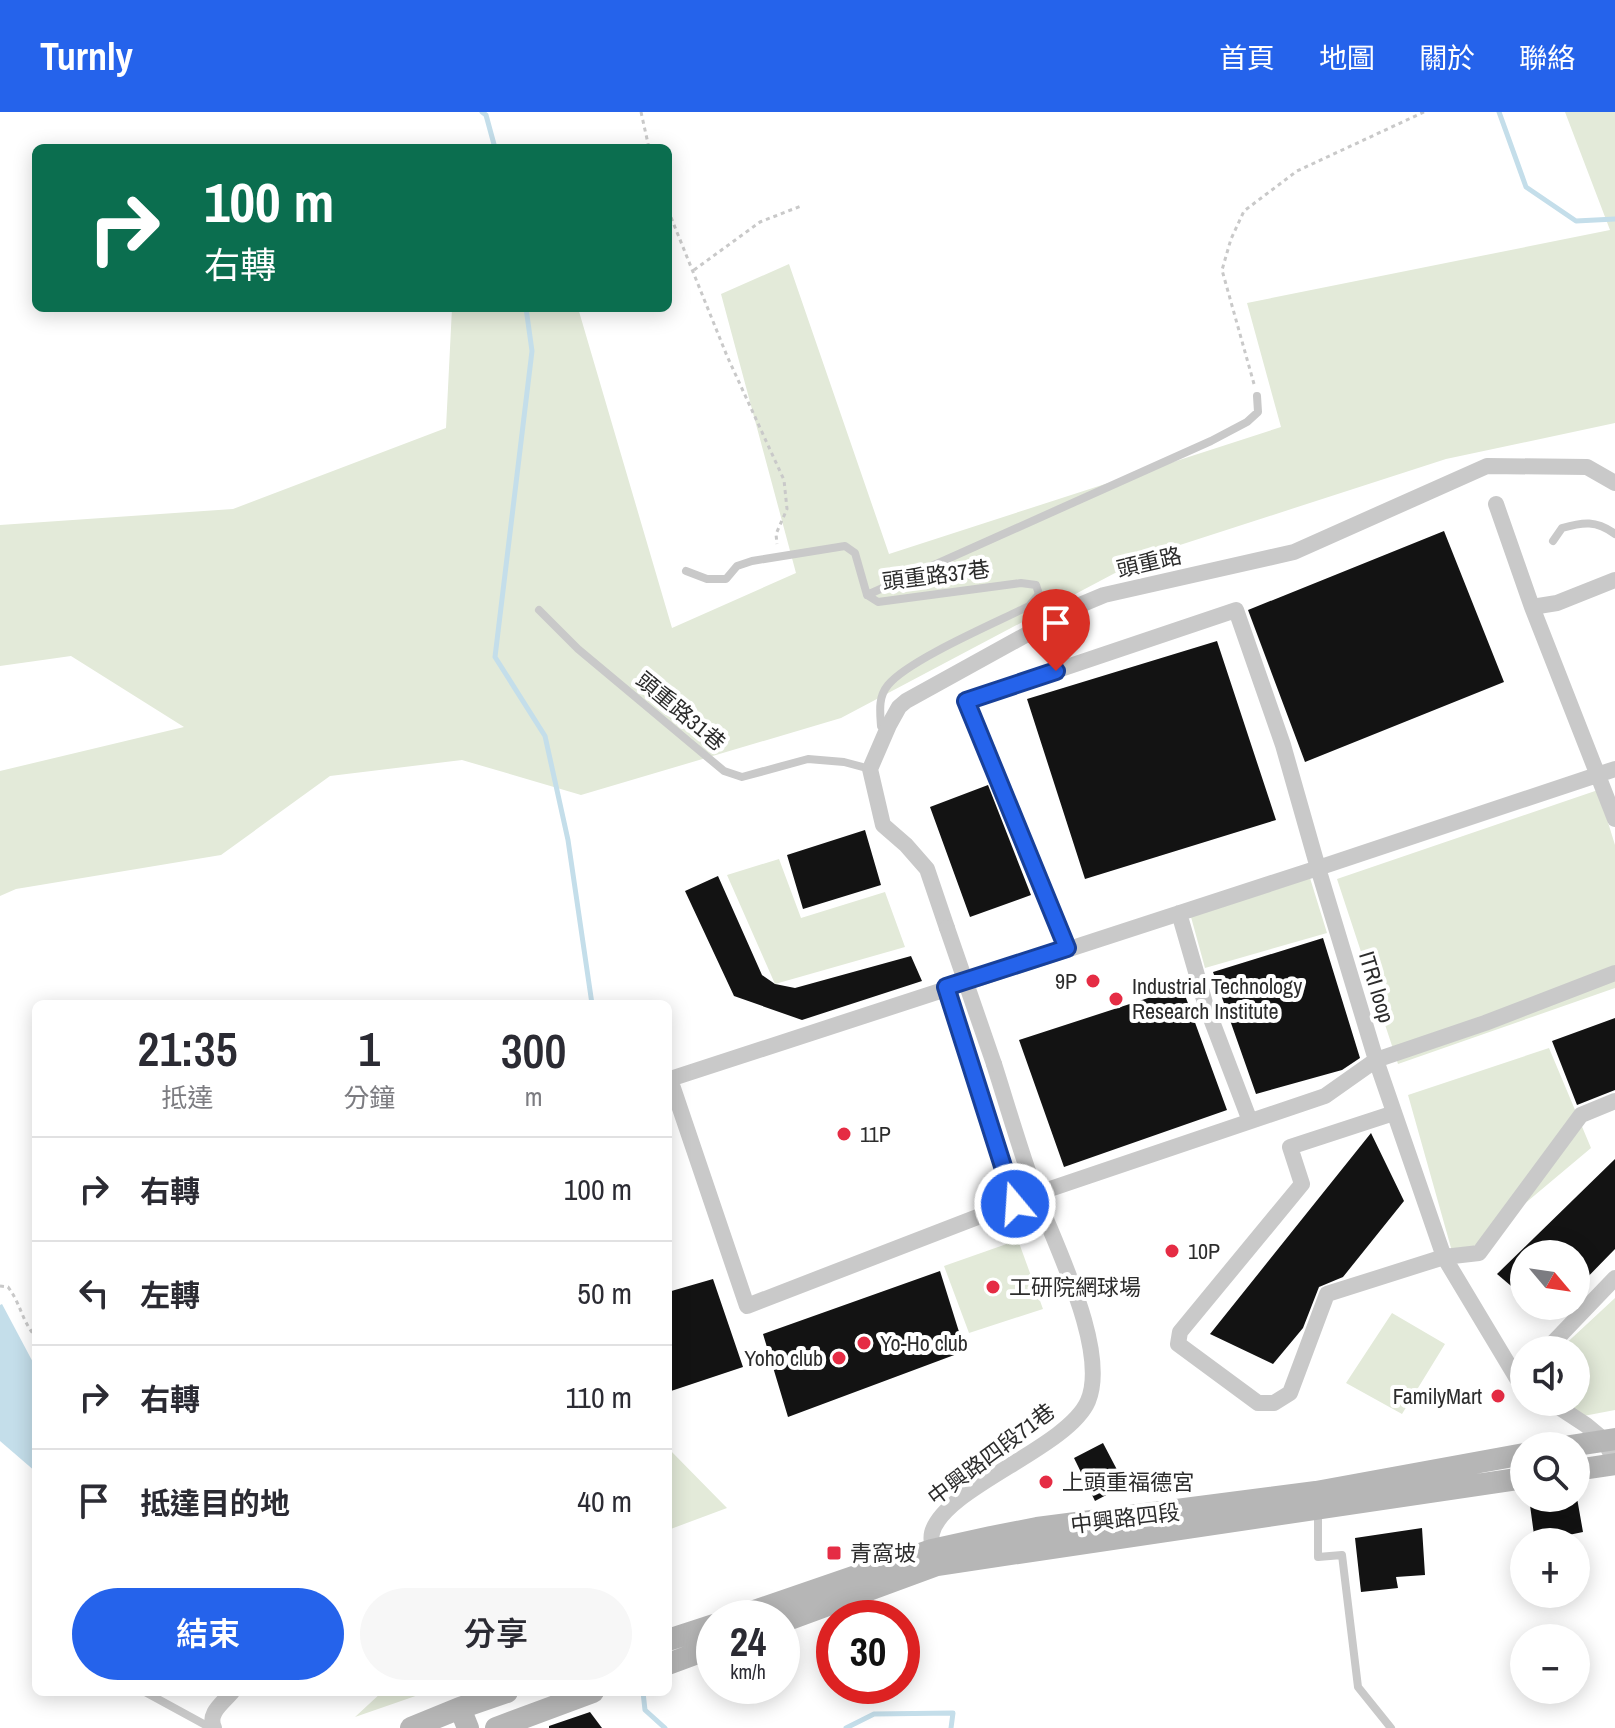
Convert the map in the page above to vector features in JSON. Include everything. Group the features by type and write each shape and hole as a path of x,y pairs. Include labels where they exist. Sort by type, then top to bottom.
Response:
{"main road":[{"name":"中興路四段","path":"1317,1501 1510,1457"},
{"path":"1590,1467 1615,1463"},
{"name":"中興路四段","path":"790,1600 934,1557 1317,1501 1510,1480"},
{"name":"中興路四段","path":"800,1614 934,1557"},
{"path":"672,1639 696,1631"},
{"path":"672,1663 696,1654"},
{"path":"411,1728 464,1718 500,1696"},
{"path":"496,1728 582,1696"}],"street":[{"name":"頭重路","path":"870,769 889,725 906,701 1080,605 1104,595 1294,552 1487,466 1587,467 1615,483"},
{"path":"1496,504 1532,607 1615,819"},
{"path":"1532,607 1557,603 1615,580"},
{"name":"ITRI loop","path":"1067,948 966,701 1236,610 1283,745 1376,1060 1444,1257 1510,1362"},
{"name":"中興路四段71巷","path":"870,769 883,825 927,869 1036,1195 1086,1325 1092,1353 1093,1380 1087,1403 1067,1426 980,1486 939,1519 931,1535 934,1557"},
{"path":"672,1078 1615,769"},
{"path":"1179,913 1205,1003 1250,1121"},
{"path":"672,1085 747,1306 1036,1195 1325,1096 1376,1060 1485,1023 1615,973"},
{"path":"946,987 1015,1204"},
{"path":"1394,1113 1290,1147 1302,1184 1180,1332 1178,1344 1258,1403 1274,1403 1290,1393 1327,1294 1444,1257 1479,1253 1581,1115 1615,1101"},
{"path":"1559,1336 1615,1278"},
{"path":"1572,1416 1609,1439 1615,1463"},
{"path":"213,1728 213,1713 228,1696"}],"lane":[{"path":"867,595 1211,441 1247,422 1258,412 1257,396"},
{"path":"1553,541 1562,528 1582,522 1606,527 1615,534"},
{"name":"頭重路37巷","path":"686,571 707,579 726,579 737,566 779,555 845,546 855,553 867,595 878,602 1021,583 1036,585 1039,594 1029,606 912,665 888,684 879,703 881,726"},
{"name":"頭重路31巷","path":"539,610 578,649 724,771 742,777 808,759 844,762 870,769"},
{"path":"1317,1501 1318,1557 1342,1555 1358,1687 1391,1728"},
{"path":"153,1696 213,1728"}],"path":[{"path":"641,112 648,144"},
{"path":"1257,396 1222,270 1244,211 1297,171 1424,112"},
{"path":"694,270 760,222 801,206"},
{"path":"672,219 727,356 784,480 787,509 776,534 779,555"},
{"path":"0,1286 8,1287 20,1302 26,1327 32,1333"}],"green space":[{"path":"1565,112 1615,112 1615,423 1446,459 1149,555 841,718 581,795 462,760 330,776 221,855 16,889 0,896 0,771 184,727 71,656 0,666 0,525 233,509 446,428 452,312 579,312 672,628 796,573 721,294 789,264 889,554 1281,427 1247,303 1610,230"},
{"path":"1598,790 1615,845 1615,988 1398,1064 1337,879"},
{"path":"779,859 801,918 885,892 905,947 775,984 727,875"},
{"path":"1310,878 1327,933 1205,968 1191,917"},
{"path":"1549,1048 1591,1148 1455,1262 1408,1095"},
{"name":"工研院網球場","path":"1018,1240 1043,1309 969,1333 944,1266"},
{"path":"1615,1298 1615,1410 1590,1415 1590,1336 1574,1336"},
{"path":"1392,1313 1445,1344 1402,1414 1346,1383"},
{"path":"672,1452 727,1508 672,1529"},
{"path":"378,1696 415,1696 355,1717"}],"water":[{"path":"0,1305 32,1360 32,1469 0,1441"}],"building":[{"path":"1444,531 1504,682 1305,762 1248,610"},
{"path":"1217,641 1276,820 1085,879 1027,699"},
{"path":"988,785 1031,895 970,917 930,807"},
{"path":"865,830 881,885 803,909 787,855"},
{"path":"718,876 762,975 775,984 795,988 911,956 922,981 802,1020 734,996 685,891"},
{"path":"1323,938 1360,1058 1342,1070 1256,1094 1213,972"},
{"path":"1182,987 1227,1110 1064,1167 1019,1040"},
{"path":"1615,1018 1615,1090 1577,1105 1552,1041"},
{"path":"1371,1133 1404,1201 1343,1277 1319,1287 1303,1328 1273,1364 1210,1334"},
{"path":"1615,1159 1615,1249 1590,1275 1590,1240 1532,1240"},
{"path":"1510,1261 1510,1285 1497,1274"},
{"name":"Yo-Ho club","path":"940,1271 965,1351 788,1417 763,1334"},
{"path":"713,1279 743,1367 672,1391 672,1291"},
{"path":"1103,1443 1125,1485 1095,1501 1074,1458"},
{"path":"1531,1512 1579,1512 1582,1528 1533,1528"},
{"path":"1422,1528 1425,1575 1396,1577 1398,1588 1361,1592 1355,1538"},
{"path":"590,1712 602,1728 549,1728 549,1726"}],"waterway":[{"path":"482,112 486,115 494,144"},
{"path":"1499,112 1526,187 1576,221 1615,219"},
{"path":"527,312 532,351 495,657 545,736 568,840 591,1000"},
{"path":"643,1696 645,1710 665,1728"},
{"path":"846,1728 874,1714 953,1713 951,1728"}],"place":[{"name":"9P","path":"1093,981"},
{"name":"Industrial Technology Research Institute","path":"1116,999"},
{"name":"11P","path":"844,1134"},
{"name":"10P","path":"1172,1251"},
{"name":"工研院網球場","path":"993,1287"},
{"name":"Yo-Ho club","path":"864,1343"},
{"name":"Yoho club","path":"839,1358"},
{"name":"FamilyMart","path":"1498,1396"},
{"name":"上頭重福德宮","path":"1046,1482"},
{"name":"青窩坡","path":"834,1553"}],"route":[{"path":"1015,1204 946,987 1067,948 966,701 1056,671"}]}
